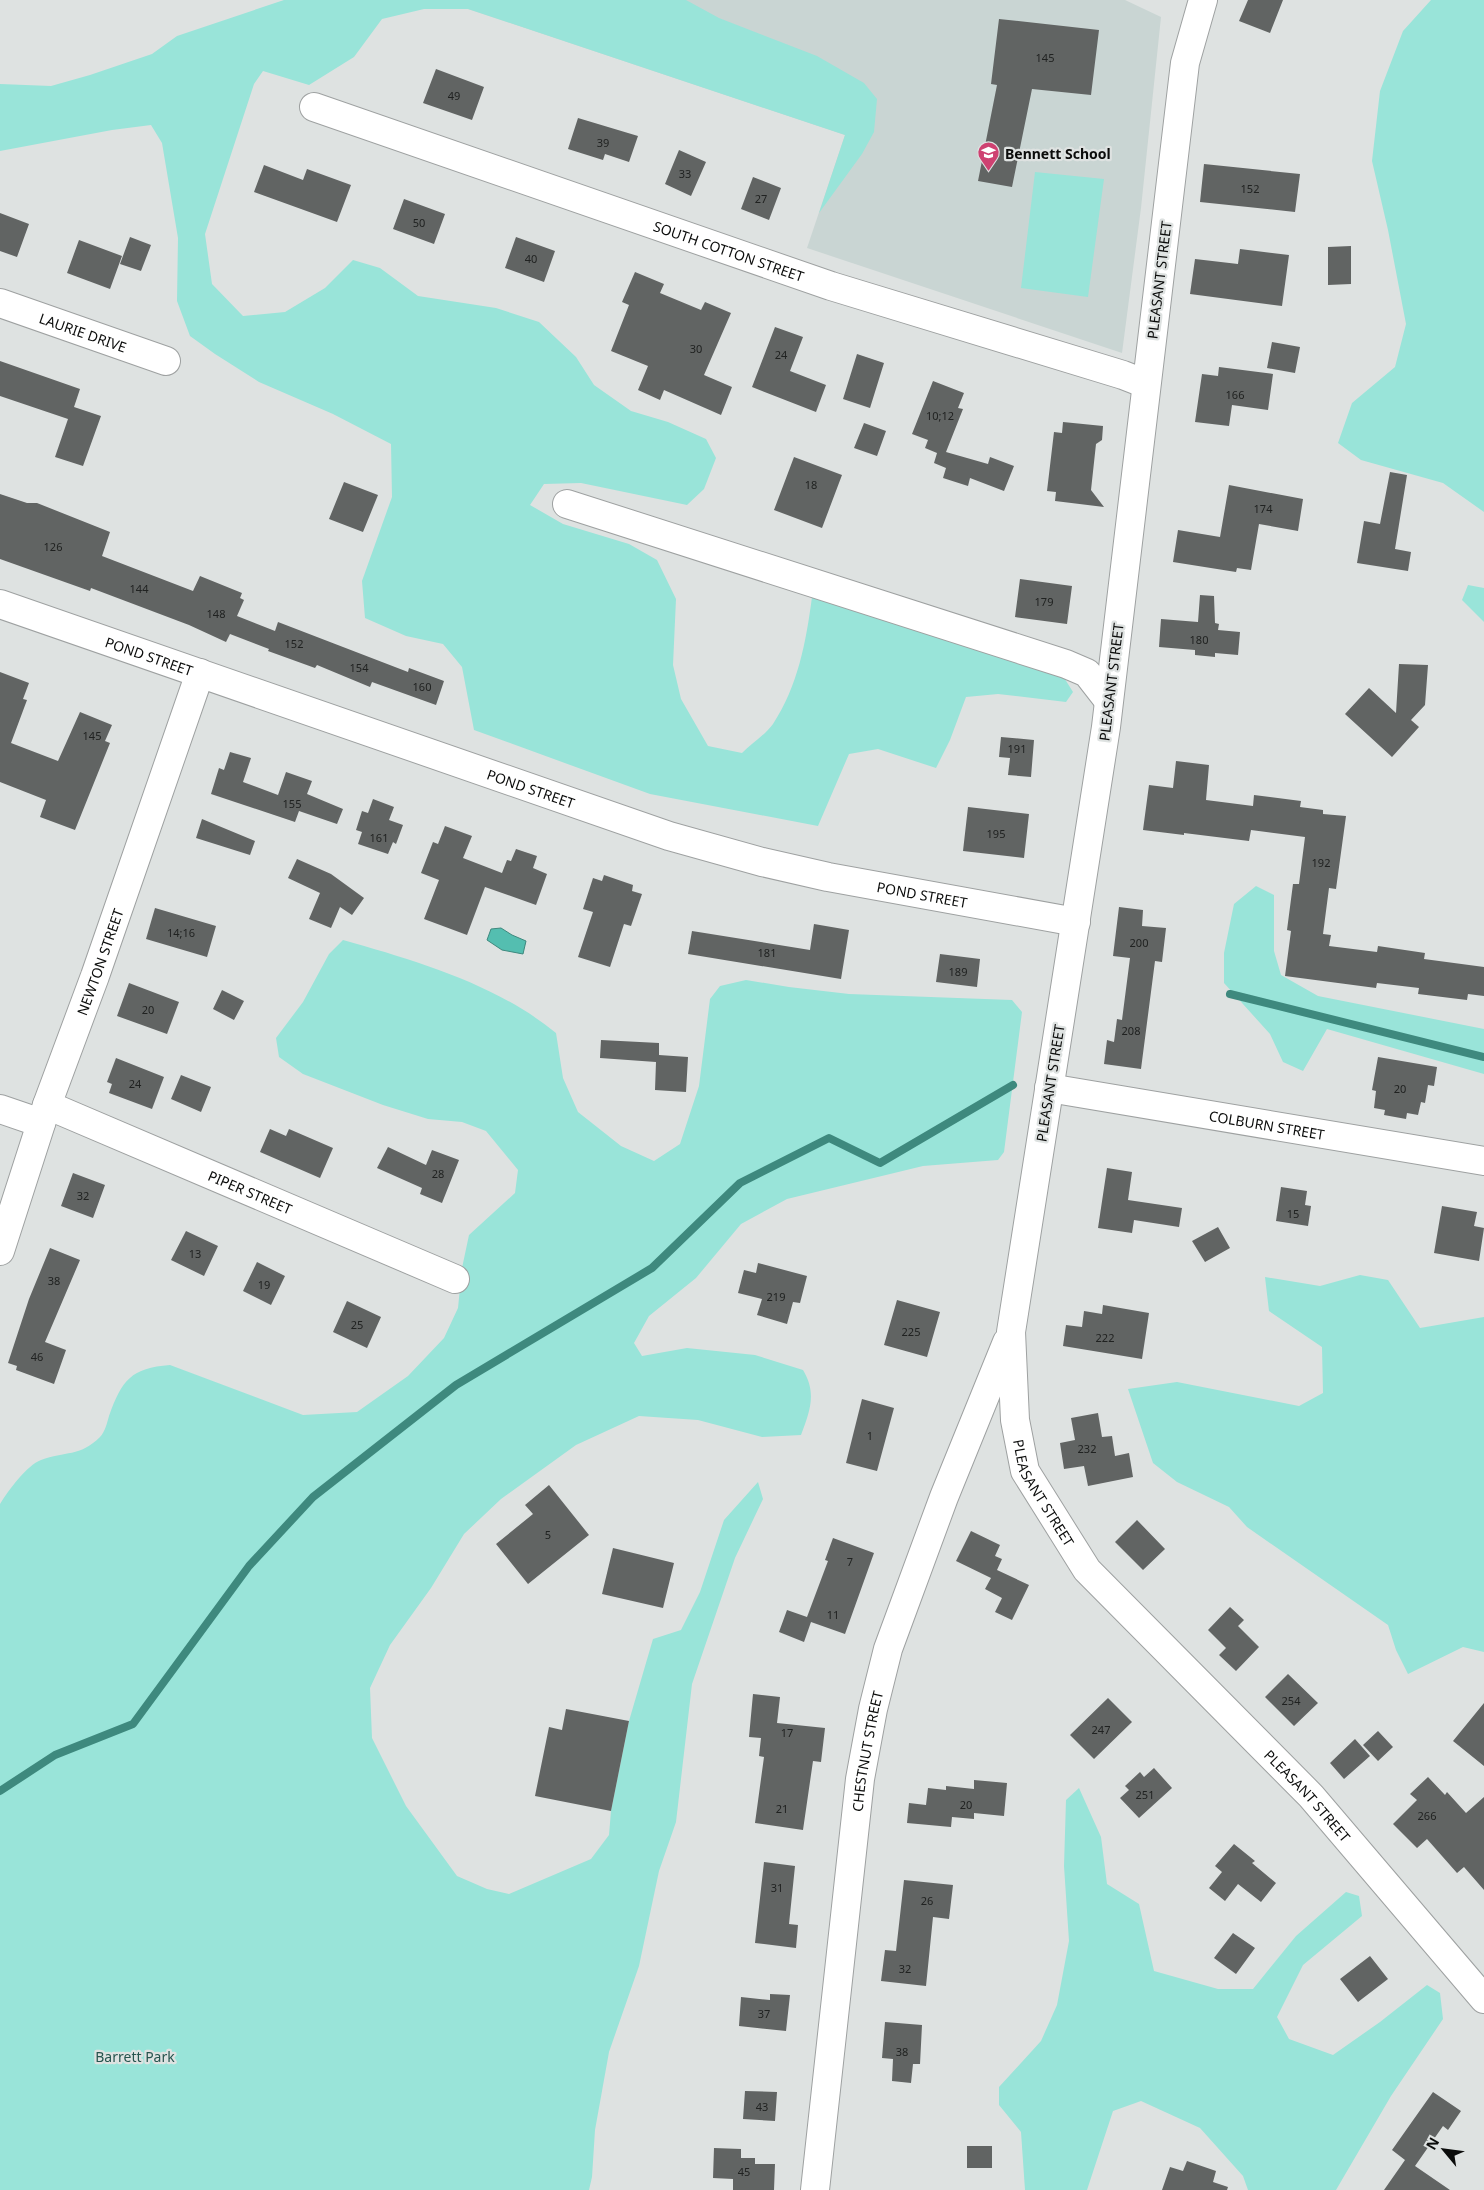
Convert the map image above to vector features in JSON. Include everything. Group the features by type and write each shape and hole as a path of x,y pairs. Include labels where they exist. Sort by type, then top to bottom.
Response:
{"street":[{"name":"PLEASANT STREET","path":"1203,0 1185,63 1108,700 1076,922 1011,1332 1014,1420 1025,1471 1087,1570 1312,1796 1484,1999"},
{"name":"SOUTH COTTON STREET","path":"314,107 831,286 1123,375 1146,384"},
{"name":"LAURIE DRIVE","path":"0,303 166,361"},
{"path":"567,504 1066,664 1087,673 1108,700"},
{"name":"POND STREET","path":"0,604 669,836 762,862 819,875 1076,922"},
{"name":"NEWTON STREET","path":"0,1251 44,1114 95,976 200,673"},
{"name":"COLBURN STREET","path":"1049,1088 1484,1161"},
{"name":"PIPER STREET","path":"0,1109 44,1114 455,1279"},
{"name":"CHESTNUT STREET","path":"815,2190 860,1779 873,1709 892,1640 944,1497 1011,1332"}],"shaded area":[{"name":"Bennett School","path":"464,0 1125,0 1161,17 1141,208 1122,353 807,248 845,135 468,9"},
{"path":"501,928 526,941 523,954 502,950 487,940 491,929"}],"green space":[{"path":"284,0 686,0 719,18 817,56 864,83 877,99 874,132 862,154 819,213 845,135 468,9 424,9 382,19 354,57 309,85 263,71 254,84 205,234 212,284 243,316 285,312 325,288 353,260 380,268 418,296 496,308 539,322 576,357 594,385 631,411 668,422 706,439 716,458 704,489 687,505 581,483 544,484 530,505 563,524 629,544 657,560 676,599 673,665 681,699 708,746 742,753 773,724 789,694 800,663 812,597 1063,676 1073,692 1066,702 998,694 966,697 950,740 936,768 878,749 849,754 818,826 650,794 474,730 462,667 443,644 406,636 365,618 362,581 392,497 391,444 333,414 259,382 190,336 177,301 178,238 162,143 151,125 112,130 0,151 0,84 51,86 90,75 152,54 177,36"},
{"path":"1431,0 1484,0 1484,512 1443,483 1361,460 1338,443 1352,403 1395,367 1406,324 1388,230 1372,161 1380,91 1403,31"},
{"path":"1035,172 1104,179 1088,297 1021,288"},
{"path":"1468,585 1484,588 1484,622 1462,600"},
{"path":"1256,886 1274,895 1274,951 1281,975 1318,996 1484,1029 1484,1074 1327,1029 1303,1071 1283,1062 1270,1034 1224,983 1224,953 1234,904"},
{"name":"Barrett Park","path":"343,940 399,956 455,976 508,1001 533,1016 556,1033 563,1078 578,1112 621,1146 654,1161 680,1144 699,1086 710,999 720,986 746,980 849,994 1012,1000 1022,1012 1004,1152 998,1160 923,1166 787,1199 741,1224 696,1278 649,1316 634,1343 642,1356 687,1348 755,1355 803,1370 810,1386 811,1402 801,1435 762,1437 698,1420 639,1416 576,1445 501,1499 464,1534 431,1588 390,1645 370,1688 372,1738 406,1806 457,1876 487,1889 509,1894 591,1859 609,1835 611,1811 629,1721 653,1639 681,1630 700,1592 724,1520 758,1482 763,1499 735,1558 692,1684 676,1822 659,1871 639,1966 609,2052 595,2130 592,2177 589,2190 0,2190 0,1504 18,1479 30,1467 41,1460 86,1448 100,1437 105,1430 114,1404 124,1385 130,1378 146,1369 170,1365 303,1415 357,1412 408,1376 444,1338 458,1308 462,1268 469,1235 515,1193 518,1170 486,1131 462,1122 428,1119 383,1105 303,1074 279,1057 276,1038 303,1002 329,954"},
{"path":"1360,1275 1388,1280 1420,1328 1484,1317 1484,1652 1463,1647 1408,1674 1396,1650 1388,1625 1247,1527 1229,1507 1177,1482 1153,1463 1128,1389 1177,1382 1299,1406 1323,1393 1322,1347 1269,1311 1265,1277 1320,1286"},
{"path":"1079,1788 1101,1837 1107,1884 1139,1904 1154,1971 1218,1989 1253,1989 1296,1936 1346,1892 1359,1896 1362,1916 1303,1965 1277,2017 1289,2039 1333,2055 1380,2022 1427,1985 1440,1993 1443,2019 1391,2096 1336,2190 1248,2190 1243,2176 1200,2128 1141,2101 1113,2111 1087,2190 1025,2190 1021,2132 999,2105 999,2087 1041,2041 1057,2005 1069,1941 1064,1866 1066,1800"}],"building":[{"path":"1248,0 1283,0 1270,33 1239,21"},
{"path":"999,19 1099,30 1091,95 1032,89 1012,187 978,181 997,85 991,84"},
{"path":"436,69 484,87 472,120 423,103"},
{"path":"578,118 638,136 629,162 605,154 603,160 568,149"},
{"path":"679,150 706,162 691,196 665,184"},
{"path":"1204,164 1300,174 1295,212 1200,202"},
{"path":"264,165 303,180 307,169 351,185 337,222 254,192"},
{"path":"753,177 781,188 769,220 741,209"},
{"path":"404,199 445,214 434,244 393,229"},
{"path":"0,213 29,224 17,257 0,251"},
{"path":"130,237 151,245 141,271 120,264"},
{"path":"516,237 555,251 544,282 505,268"},
{"path":"79,240 122,256 110,289 67,273"},
{"path":"1351,246 1351,284 1328,285 1328,247"},
{"path":"1240,249 1289,255 1282,306 1190,294 1195,259 1238,264"},
{"path":"635,272 664,284 660,293 701,310 705,302 731,313 704,375 732,387 721,415 664,390 660,400 638,390 648,366 611,351 629,305 622,302"},
{"path":"775,327 803,337 790,371 826,385 816,412 752,387"},
{"path":"1272,342 1300,347 1295,373 1267,368"},
{"path":"857,354 884,363 870,408 843,399"},
{"path":"0,361 80,389 74,407 101,416 83,466 55,457 68,419 0,396"},
{"path":"1219,367 1273,374 1268,410 1232,405 1229,426 1195,422 1202,374 1218,376"},
{"path":"933,381 964,393 958,408 963,409 946,452 988,464 990,457 1014,466 1004,491 970,478 968,486 943,478 946,468 934,463 937,453 925,448 928,440 912,434"},
{"path":"1063,422 1103,426 1102,440 1096,444 1091,490 1104,507 1055,501 1056,492 1047,491 1054,432 1062,433"},
{"path":"864,423 886,431 877,456 854,448"},
{"path":"794,457 842,475 822,528 774,510"},
{"path":"1390,472 1407,475 1395,549 1411,552 1408,571 1357,563 1364,521 1380,524"},
{"path":"344,482 378,495 363,532 329,519"},
{"path":"1229,485 1303,499 1298,531 1259,524 1251,570 1237,568 1236,572 1173,562 1178,530 1220,537"},
{"path":"0,494 27,503 37,503 110,532 102,556 193,591 200,576 242,593 240,598 244,600 237,616 275,631 278,622 408,672 409,668 444,681 436,705 372,682 370,687 317,665 315,668 268,651 269,649 230,634 226,642 189,625 91,588 90,591 0,559"},
{"path":"1020,579 1072,586 1067,624 1015,617"},
{"path":"1200,595 1214,596 1215,623 1219,624 1218,630 1240,632 1238,655 1215,653 1215,657 1195,655 1195,650 1159,647 1161,619 1198,622"},
{"path":"1399,664 1428,665 1425,705 1411,720 1419,727 1392,757 1345,714 1369,688 1396,713"},
{"path":"0,672 29,683 23,699 27,700 11,743 58,761 80,712 112,725 105,741 110,743 75,830 40,817 46,800 0,782"},
{"path":"1001,737 1034,740 1031,777 1008,775 1010,758 999,757"},
{"path":"230,752 251,758 243,782 278,795 286,772 312,781 307,794 343,809 337,824 299,811 295,822 211,794 219,768 224,770"},
{"path":"1176,761 1209,765 1206,800 1253,806 1254,795 1301,801 1300,807 1323,810 1323,814 1346,816 1336,889 1329,888 1323,934 1331,935 1329,946 1377,952 1378,946 1425,953 1424,959 1484,967 1484,996 1468,994 1467,1000 1418,994 1419,988 1377,983 1376,988 1285,976 1291,931 1287,930 1293,884 1299,884 1305,837 1251,830 1249,841 1143,830 1149,785 1173,788"},
{"path":"373,799 394,807 389,820 403,825 396,844 393,842 388,854 358,844 362,832 356,830 362,811 368,813"},
{"path":"968,807 1029,814 1024,858 963,851"},
{"path":"202,819 255,841 250,855 196,838"},
{"path":"445,826 472,836 463,858 502,873 507,860 511,861 516,849 537,856 533,868 547,874 536,905 485,887 467,935 424,919 439,880 421,873 433,842 438,844"},
{"path":"297,859 331,874 364,898 352,915 340,907 331,928 309,919 320,893 288,878"},
{"path":"604,875 633,885 632,891 642,894 631,926 624,924 610,967 578,957 593,912 583,909 593,878 602,881"},
{"path":"1119,907 1143,910 1142,926 1166,928 1162,962 1155,961 1141,1069 1104,1064 1107,1040 1114,1042 1117,1019 1122,1020 1130,958 1113,956"},
{"path":"155,908 216,926 207,957 146,939"},
{"path":"814,924 849,930 841,979 688,954 692,931 810,950"},
{"path":"940,954 980,959 977,987 936,982"},
{"path":"129,983 179,1002 167,1034 117,1016"},
{"path":"222,990 244,1001 234,1020 213,1009"},
{"path":"601,1040 659,1043 659,1055 688,1057 686,1092 655,1090 656,1062 600,1058"},
{"path":"1378,1057 1437,1067 1434,1086 1428,1085 1425,1103 1421,1102 1418,1115 1407,1113 1406,1119 1384,1115 1385,1110 1374,1108 1376,1091 1372,1090"},
{"path":"116,1058 164,1077 152,1109 109,1093 112,1084 107,1082"},
{"path":"181,1075 211,1087 201,1112 171,1099"},
{"path":"270,1129 286,1136 289,1129 333,1148 320,1178 260,1152"},
{"path":"388,1147 426,1165 432,1150 459,1160 442,1203 420,1194 422,1188 377,1168"},
{"path":"1107,1168 1132,1172 1128,1200 1182,1208 1179,1227 1134,1220 1132,1233 1098,1228"},
{"path":"73,1173 105,1185 93,1218 61,1206"},
{"path":"1281,1187 1307,1191 1305,1205 1311,1206 1308,1226 1276,1221"},
{"path":"1442,1206 1477,1212 1474,1226 1484,1228 1479,1261 1434,1253"},
{"path":"1218,1227 1230,1248 1205,1262 1192,1241"},
{"path":"186,1231 218,1246 204,1276 171,1260"},
{"path":"50,1248 80,1260 45,1342 66,1350 54,1384 16,1370 17,1366 8,1363 29,1299"},
{"path":"257,1262 285,1276 271,1305 243,1291"},
{"path":"758,1263 807,1276 800,1303 793,1302 787,1324 757,1315 762,1299 738,1293 744,1270 756,1273"},
{"path":"897,1300 940,1312 927,1357 884,1345"},
{"path":"347,1301 381,1317 367,1348 333,1332"},
{"path":"1103,1305 1149,1313 1142,1359 1063,1346 1066,1325 1082,1327 1084,1311 1102,1314"},
{"path":"862,1399 894,1408 877,1471 846,1463"},
{"path":"1098,1413 1102,1437 1112,1436 1115,1456 1129,1453 1133,1477 1088,1486 1084,1466 1064,1469 1060,1443 1075,1440 1071,1418"},
{"path":"549,1485 589,1535 528,1584 496,1544 533,1514 525,1505"},
{"path":"1137,1520 1165,1549 1143,1570 1115,1542"},
{"path":"971,1531 1000,1545 995,1556 1002,1559 997,1570 1029,1585 1012,1620 995,1612 1002,1598 985,1589 991,1578 956,1561"},
{"path":"833,1538 874,1553 845,1634 811,1622 804,1642 779,1632 787,1610 807,1617 828,1561 825,1560"},
{"path":"613,1548 674,1563 663,1608 602,1594"},
{"path":"1230,1607 1244,1620 1238,1626 1259,1647 1236,1671 1219,1655 1226,1648 1208,1630"},
{"path":"1288,1674 1318,1703 1294,1726 1265,1697"},
{"path":"753,1694 780,1697 777,1723 825,1728 821,1762 813,1761 803,1830 755,1823 764,1757 759,1756 761,1738 749,1737"},
{"path":"1108,1698 1132,1722 1094,1759 1070,1735"},
{"path":"1484,1703 1484,1766 1453,1741"},
{"path":"566,1709 629,1721 611,1811 535,1796 549,1727 562,1730"},
{"path":"1378,1731 1393,1747 1378,1761 1363,1745"},
{"path":"1355,1739 1370,1756 1344,1779 1330,1763"},
{"path":"1154,1768 1172,1788 1139,1818 1120,1798 1129,1790 1125,1786 1140,1772 1144,1777"},
{"path":"1428,1777 1445,1795 1447,1792 1466,1813 1484,1797 1484,1890 1464,1867 1457,1873 1427,1839 1417,1848 1393,1824 1417,1800 1410,1794"},
{"path":"974,1780 1007,1783 1004,1816 974,1813 974,1819 952,1817 951,1827 907,1823 909,1803 926,1805 928,1788 946,1790 946,1786 974,1789"},
{"path":"1234,1844 1255,1861 1252,1863 1276,1883 1261,1902 1238,1884 1225,1901 1209,1888 1222,1872 1215,1866"},
{"path":"764,1862 795,1866 789,1924 798,1925 796,1948 755,1943"},
{"path":"904,1880 953,1885 949,1919 933,1917 926,1986 881,1981 885,1950 896,1951"},
{"path":"1233,1933 1255,1948 1236,1974 1214,1958"},
{"path":"1370,1956 1388,1979 1358,2002 1340,1979"},
{"path":"770,1994 790,1995 786,2031 739,2026 741,1997 770,2000"},
{"path":"885,2022 922,2025 920,2064 913,2064 911,2083 892,2081 893,2059 882,2058"},
{"path":"745,2091 777,2092 775,2121 743,2119"},
{"path":"1433,2092 1461,2111 1448,2130 1443,2126 1415,2166 1450,2190 1384,2190 1405,2160 1392,2150"},
{"path":"967,2146 992,2146 992,2168 967,2168"},
{"path":"714,2148 741,2149 741,2158 755,2158 755,2164 775,2164 774,2190 733,2190 733,2179 713,2178"},
{"path":"1187,2161 1216,2171 1213,2182 1228,2187 1227,2190 1162,2190 1170,2167 1183,2171"}],"waterway":[{"path":"1230,994 1484,1057"},
{"path":"0,1791 55,1755 133,1724 249,1566 313,1497 456,1385 652,1268 740,1183 829,1138 880,1163 1013,1085"}],"place":[{"name":"Bennett School","path":"989,172"}]}
